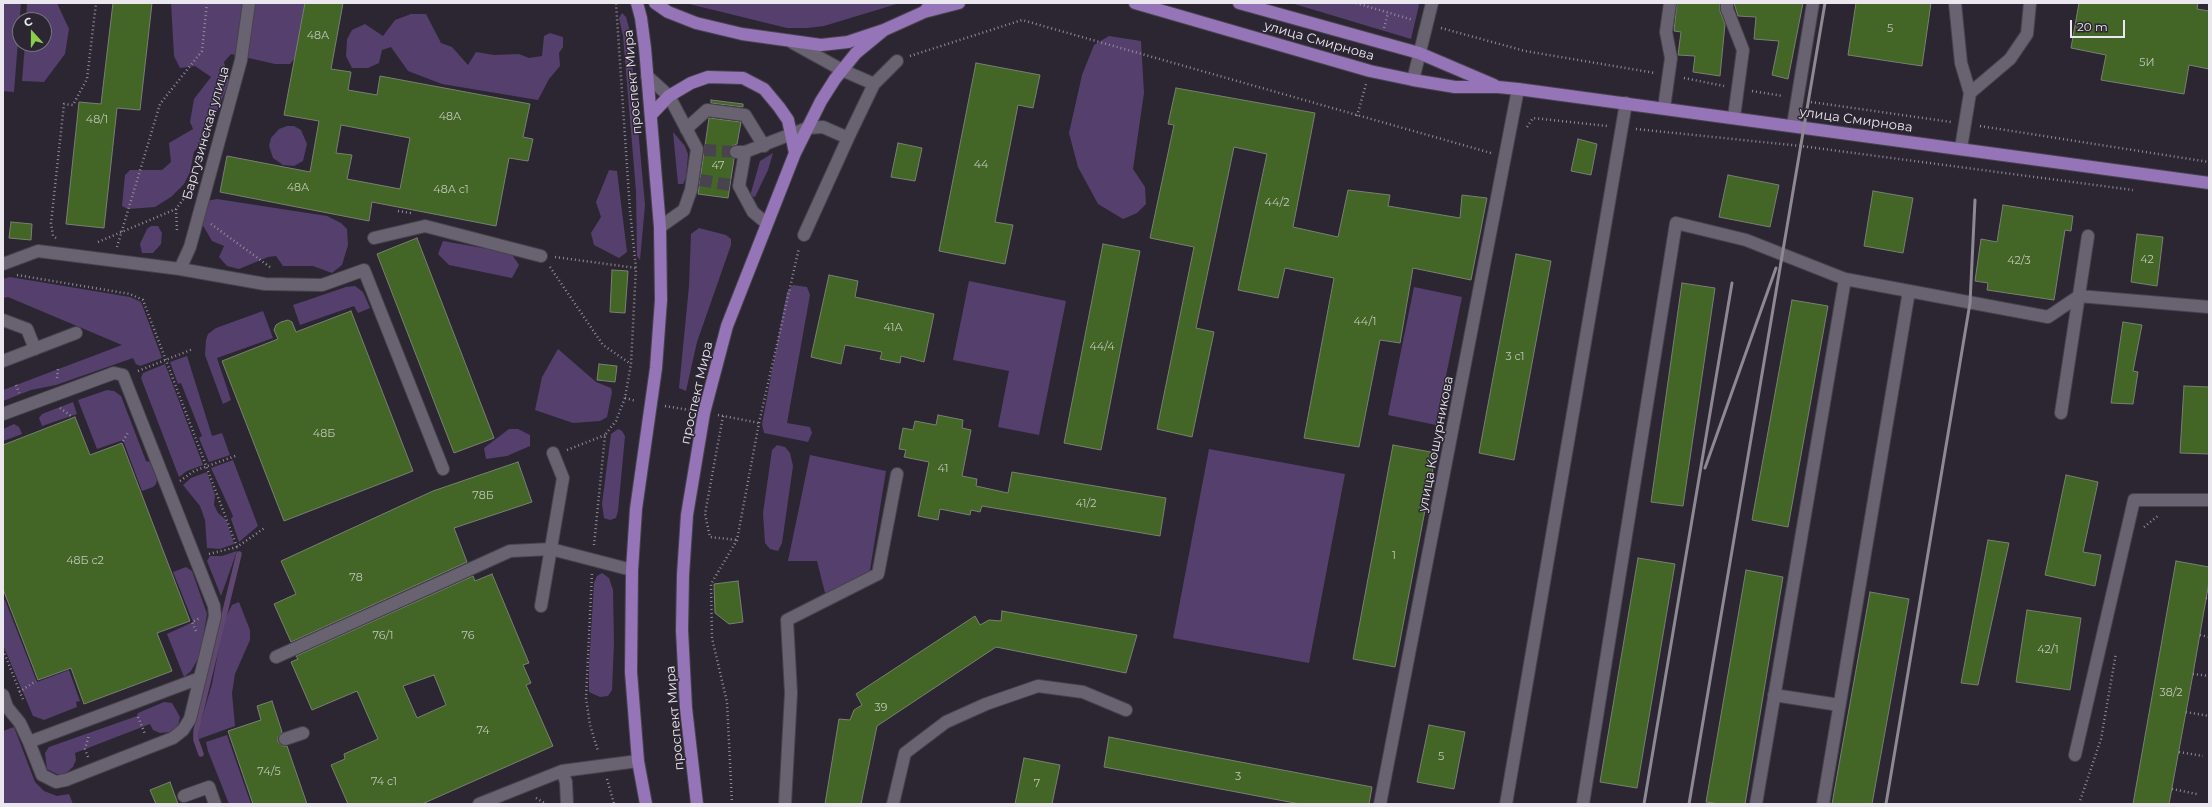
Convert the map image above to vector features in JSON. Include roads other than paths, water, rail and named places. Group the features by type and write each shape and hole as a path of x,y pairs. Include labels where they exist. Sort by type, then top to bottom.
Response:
{"main road":[{"name":"проспект Мира","path":"637,3 641,18 651,115 660,227 661,300 652,404 636,509 632,570 631,672 638,761 646,804"},
{"path":"655,3 668,12 696,24 793,43 822,45 848,42 884,30 928,7 959,3"},
{"name":"улица Смирнова","path":"1135,3 1370,71 1454,87 1498,87 1518,89 1793,125 2209,183"},
{"name":"улица Смирнова","path":"1239,3 1419,53 1498,87"},
{"name":"проспект Мира","path":"697,804 686,708 682,614 687,515 704,413 727,326 766,223 795,153 821,101 842,70 856,53 884,30"},
{"path":"651,115 669,96 691,83 708,77 743,78 764,89 776,102 788,120 795,153"}],"street":[{"name":"Баргузинская улица","path":"180,269 190,247 197,215 241,60 249,3"},
{"path":"1413,80 1432,3"},
{"path":"1664,108 1671,58 1666,32 1670,3"},
{"path":"1727,3 1727,9 1743,50 1734,118"},
{"path":"1793,125 1813,3"},
{"path":"1955,3 1961,63 1970,93 1961,148"},
{"path":"1970,93 2010,59 2027,34 2030,3"},
{"path":"793,43 842,70 874,84"},
{"path":"804,235 874,84 897,61"},
{"path":"647,76 669,96 686,128 701,149 696,180 684,210 660,227"},
{"name":"улица Кошурникова","path":"1380,804 1518,89"},
{"path":"1506,804 1626,103"},
{"path":"686,128 707,110 745,115 764,146"},
{"path":"766,223 754,212 734,186 740,152 764,146 807,128 823,127 848,138"},
{"path":"1583,804 1676,223 1746,240 1845,279 2048,316 2080,296 2209,307"},
{"path":"374,238 425,226 541,256"},
{"path":"2061,413 2088,236"},
{"path":"3,264 38,251 180,269 264,284 322,285 364,270 443,469"},
{"path":"1756,804 1845,279"},
{"path":"1822,804 1909,291"},
{"path":"3,320 27,329 35,349"},
{"path":"3,361 76,333"},
{"path":"3,414 114,373 120,373 126,378 214,606 215,623 190,719 183,730 173,738 66,780 56,782 42,775 30,742 4,698"},
{"path":"541,606 563,478 553,453"},
{"path":"785,804 791,693 787,620 878,574 897,474"},
{"path":"2075,755 2134,500 2209,500"},
{"path":"276,657 510,550 551,549 632,570"},
{"path":"30,742 200,678"},
{"path":"893,804 905,753 946,722 986,704 1038,686 1083,692 1126,710"},
{"path":"1774,695 1839,705"},
{"path":"285,739 303,733"},
{"path":"478,804 562,770 638,761"},
{"path":"562,770 566,782 567,804"},
{"path":"184,796 209,787 215,804"}],"waterway":[{"path":"201,754 196,740 196,731 239,554"}],"tunnel":[{"path":"704,150 736,152"},
{"path":"700,180 730,185"}],"railway":[{"path":"1689,804 1825,3"},
{"path":"1886,804 1970,303 1975,200"},
{"path":"1705,468 1776,268"},
{"path":"1644,804 1732,283"}]}
